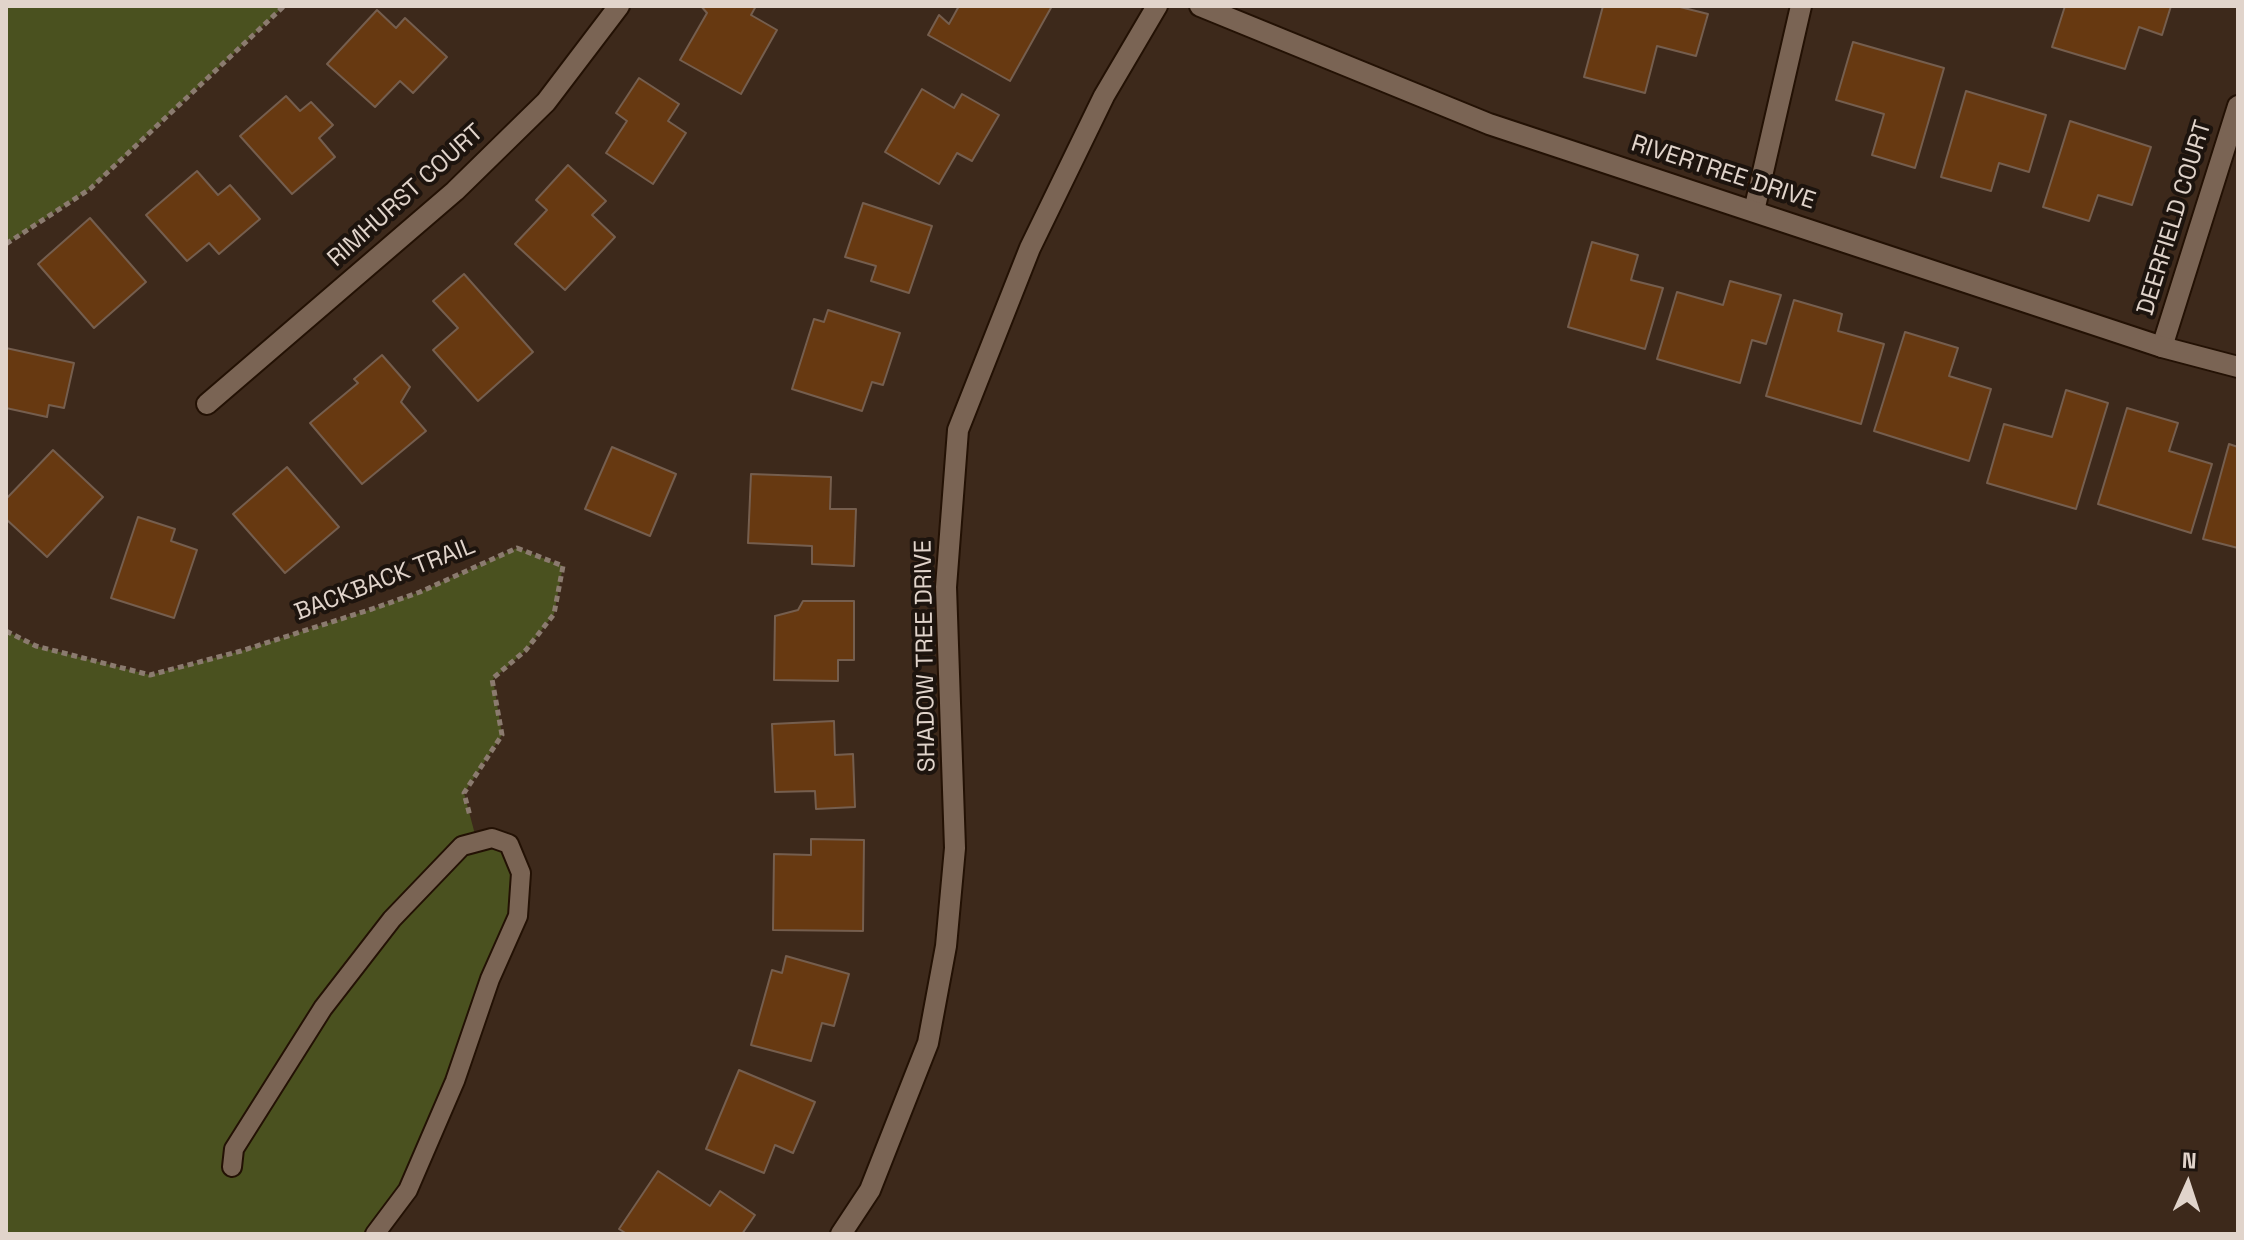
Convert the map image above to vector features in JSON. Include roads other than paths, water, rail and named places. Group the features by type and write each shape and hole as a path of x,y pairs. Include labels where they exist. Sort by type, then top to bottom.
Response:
{"street":[{"name":"RIMHURST COURT","path":"207,404 455,191 546,102 619,6"},
{"name":"SHADOW TREE DRIVE","path":"841,1234 870,1190 928,1043 946,946 955,848 946,587 958,430 1030,248 1104,96 1157,6"},
{"name":"RIVERTREE DRIVE","path":"1200,6 1489,124 2162,347 2238,367"},
{"path":"1754,211 1801,6"},
{"name":"DEERFIELD COURT","path":"2162,347 2238,106"}],"lane":[{"path":"232,1167 234,1149 323,1008 392,919 462,846 492,838 509,844 521,873 518,916 490,979 455,1081 408,1190 375,1234"}]}
